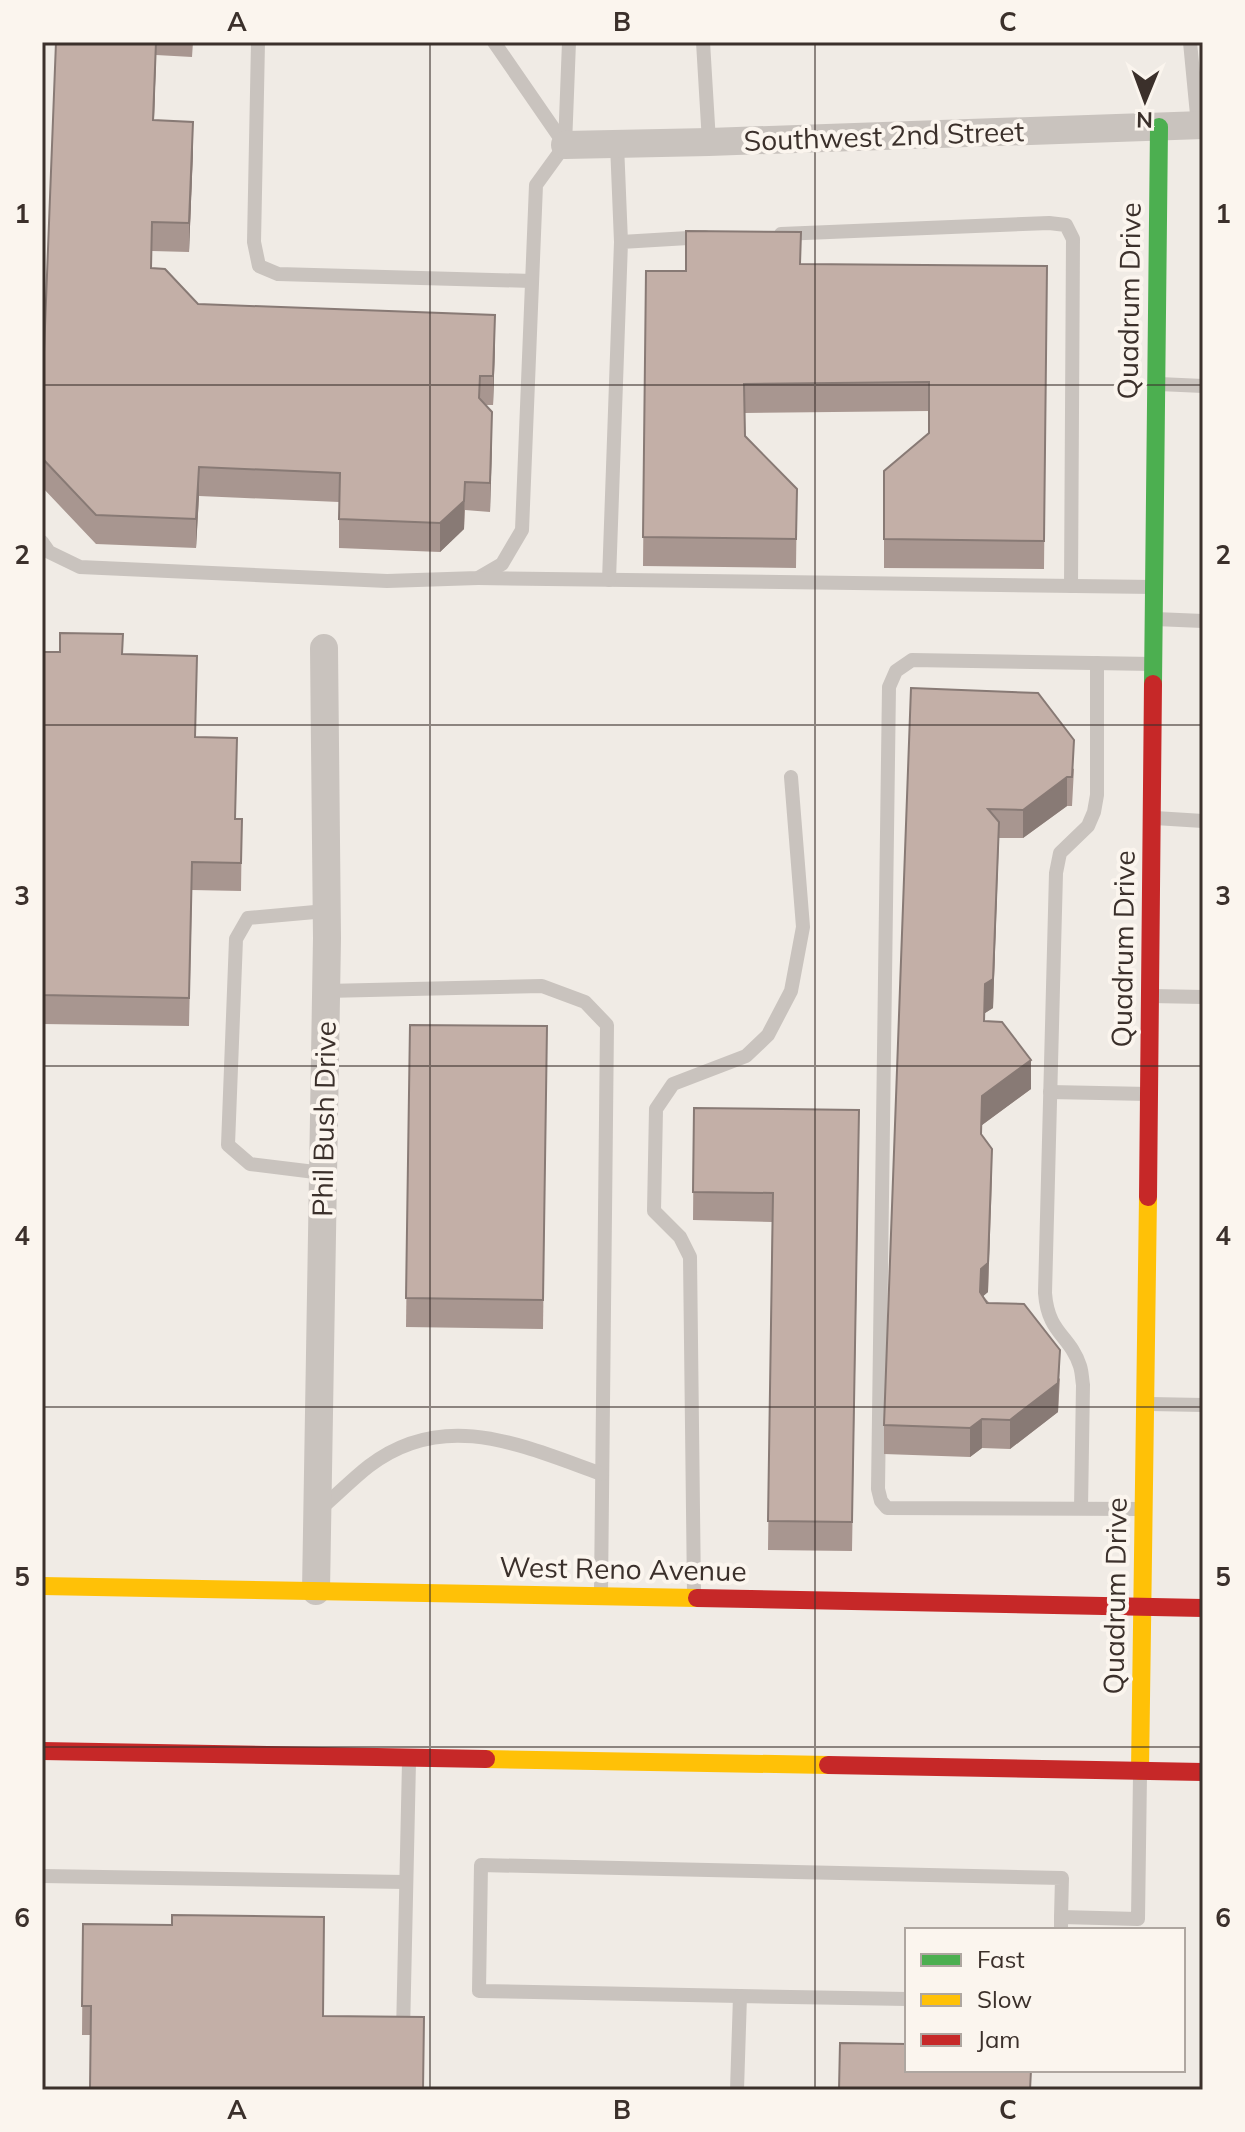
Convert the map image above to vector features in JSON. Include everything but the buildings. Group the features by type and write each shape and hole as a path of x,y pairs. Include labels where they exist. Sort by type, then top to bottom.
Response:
{"main road":[{"name":"Quadrum Drive","path":"1140,1771 1159,127"},
{"name":"West Reno Avenue","path":"42,1586 1203,1608"},
{"path":"42,1751 1203,1772"}],"street":[{"name":"Southwest 2nd Street","path":"565,145 1200,125"},
{"name":"Phil Bush Drive","path":"316,1591 326,991 324,648"}],"lane":[{"path":"258,42 254,242 259,266 278,274 532,281"},
{"path":"494,42 565,145"},
{"path":"478,578 502,564 522,530 536,185 565,145 569,42"},
{"path":"703,42 709,142"},
{"path":"1190,42 1200,125"},
{"path":"609,580 621,242 617,144"},
{"path":"767,234 1049,223 1066,225 1073,239 1071,586"},
{"path":"621,242 720,236"},
{"path":"1156,384 1203,386"},
{"path":"42,542 49,552 80,567 387,581 478,578 1154,587"},
{"path":"1154,619 1203,621"},
{"path":"1145,1509 887,1508 881,1501 878,1489 889,687 896,671 912,660 1153,664"},
{"path":"1081,1508 1083,1385 1080,1366 1051,1323 1047,1310 1050,1092 1056,873 1060,853 1088,826 1094,812 1097,795 1097,663"},
{"path":"694,1598 690,1257 680,1237 654,1211 656,1109 673,1084 746,1056 768,1035 791,991 803,927 791,777"},
{"path":"1152,818 1203,821"},
{"path":"323,1173 250,1164 228,1145 236,939 248,918 326,911"},
{"path":"326,991 542,986 585,1002 607,1025 601,1597"},
{"path":"1150,996 1203,997"},
{"path":"1050,1092 1149,1094"},
{"path":"1146,1404 1203,1405"},
{"path":"318,1511 370,1465 417,1441 458,1434 510,1441 602,1474"},
{"path":"403,2046 409,1758"},
{"path":"905,1999 479,1991 481,1865 1062,1878 1061,1923 1138,1919 1140,1771"},
{"path":"42,1876 405,1882"},
{"path":"737,2090 740,1996"}],"traffic: fast":[{"path":"1153,684 1159,127"}],"traffic: slow":[{"path":"1140,1771 1148,1197"},
{"path":"42,1586 697,1598"},
{"path":"486,1759 828,1765"}],"traffic: jam":[{"path":"1148,1197 1153,684"},
{"path":"697,1598 1203,1608"},
{"path":"42,1751 486,1759"},
{"path":"828,1765 1203,1772"}]}
